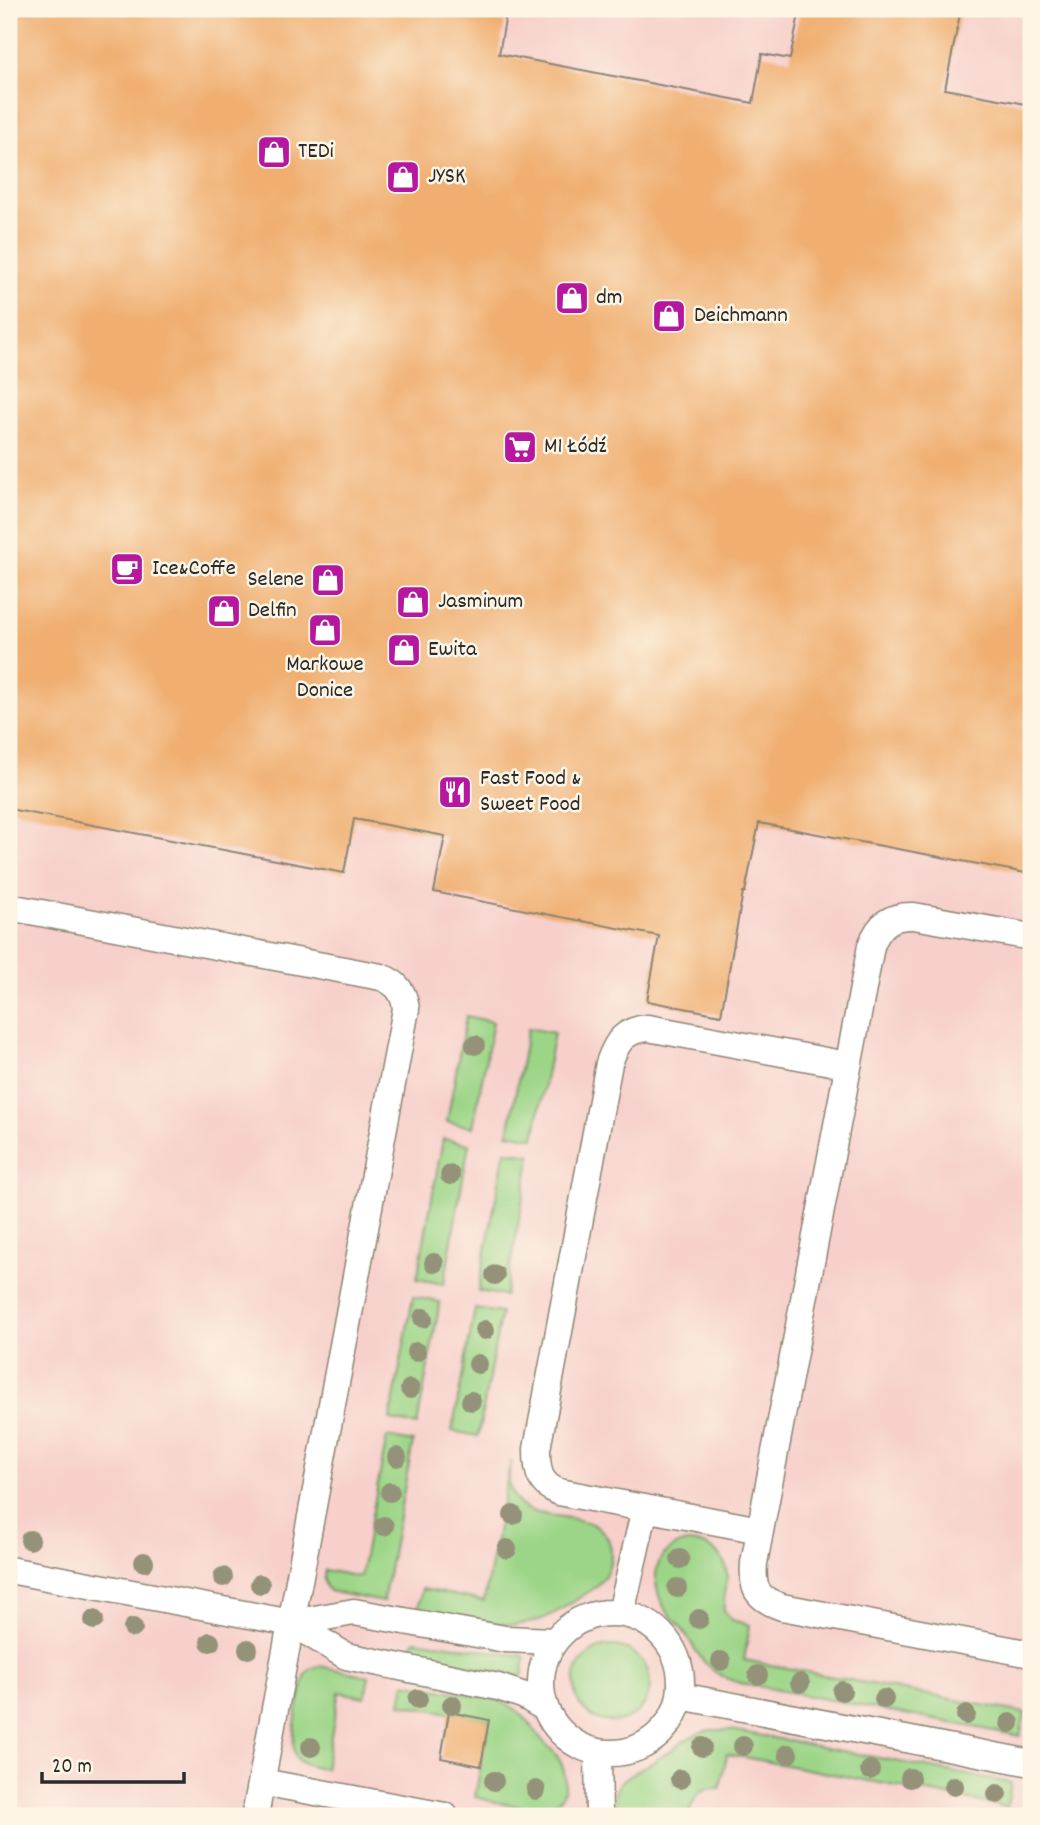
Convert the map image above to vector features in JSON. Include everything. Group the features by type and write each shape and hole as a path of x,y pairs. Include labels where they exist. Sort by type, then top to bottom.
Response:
{"lane":[{"path":"9,907 381,977 389,980 402,992 405,1009 255,1816"},
{"path":"1031,937 903,915 882,926 875,935 847,1065 753,1576 754,1587 761,1597 782,1608 1031,1654"},
{"path":"760,1530 558,1492 548,1488 538,1472 537,1449 609,1063 619,1041 626,1034 636,1029 648,1028 847,1065"},
{"path":"621,1613 645,1508"},
{"path":"9,1570 292,1623 354,1612 505,1639 554,1641"},
{"path":"621,1613 646,1622 659,1631 676,1655 682,1683 676,1712 668,1725 646,1744 618,1754 598,1752 575,1744 564,1736 553,1725 545,1708 540,1683 546,1654 564,1630 597,1614 621,1613"},
{"path":"292,1623 346,1656 498,1687 525,1696 545,1708"},
{"path":"680,1696 1031,1763"},
{"path":"598,1752 599,1816"},
{"path":"262,1782 445,1816"}],"shaded area":[{"path":"9,9 1031,9 1031,1816 9,1816"}],"green space":[{"path":"466,1016 493,1022 473,1127 447,1122"},
{"path":"528,1028 554,1033 534,1138 508,1133"},
{"path":"443,1139 469,1144 444,1284 417,1279"},
{"path":"505,1151 531,1155 505,1296 478,1291"},
{"path":"413,1297 440,1302 417,1425 390,1420"},
{"path":"475,1309 501,1313 478,1436 452,1431"},
{"path":"387,1437 413,1442 383,1602 329,1591 324,1578 325,1570 360,1577"},
{"path":"511,1460 510,1490 521,1505 532,1511 575,1519 601,1529 608,1540 611,1555 606,1574 594,1588 580,1598 534,1622 511,1625 418,1609 422,1589 484,1601"},
{"path":"687,1542 708,1547 719,1555 726,1567 724,1610 732,1620 750,1625 744,1660 1025,1713 1020,1736 740,1683 721,1675 703,1660 683,1629 666,1611 659,1596 656,1576 661,1559 676,1546"},
{"path":"415,1640 523,1656 522,1676 415,1654 411,1646"},
{"path":"612,1646 627,1649 639,1657 647,1669 650,1684 647,1699 639,1711 627,1719 612,1722 597,1719 585,1711 577,1699 574,1684 577,1669 585,1657 597,1649"},
{"path":"319,1666 369,1676 365,1697 339,1692 325,1769 298,1760 293,1744 295,1720 305,1677 310,1669"},
{"path":"405,1683 494,1699 518,1711 561,1763 565,1786 559,1800 553,1805 537,1809 475,1797 489,1720 401,1704"},
{"path":"709,1730 731,1730 1011,1783 1007,1807 727,1754 720,1788 701,1791 688,1816 620,1816 615,1803 615,1793 625,1779 689,1738"}],"building":[{"name":"M1 Łódź","path":"9,9 507,9 499,54 753,103 762,54 790,59 800,9 961,9 945,89 1031,105 1031,874 759,823 743,892 721,1015 647,1001 659,936 434,892 445,836 354,819 344,873 9,809"},
{"path":"449,1712 489,1720 481,1766 441,1758"}],"place":[{"name":"TEDi","path":"274,152"},
{"name":"JYSK","path":"403,177"},
{"name":"dm","path":"572,298"},
{"name":"Deichmann","path":"669,316"},
{"name":"M1 Łódź","path":"520,447"},
{"name":"Ice&Coffe","path":"127,569"},
{"name":"Selene","path":"328,580"},
{"name":"Jasminum","path":"413,602"},
{"name":"Delfin","path":"224,611"},
{"name":"Markowe Donice","path":"325,630"},
{"name":"Ewita","path":"404,650"},
{"name":"Fast Food & Sweet Food","path":"455,792"}]}
